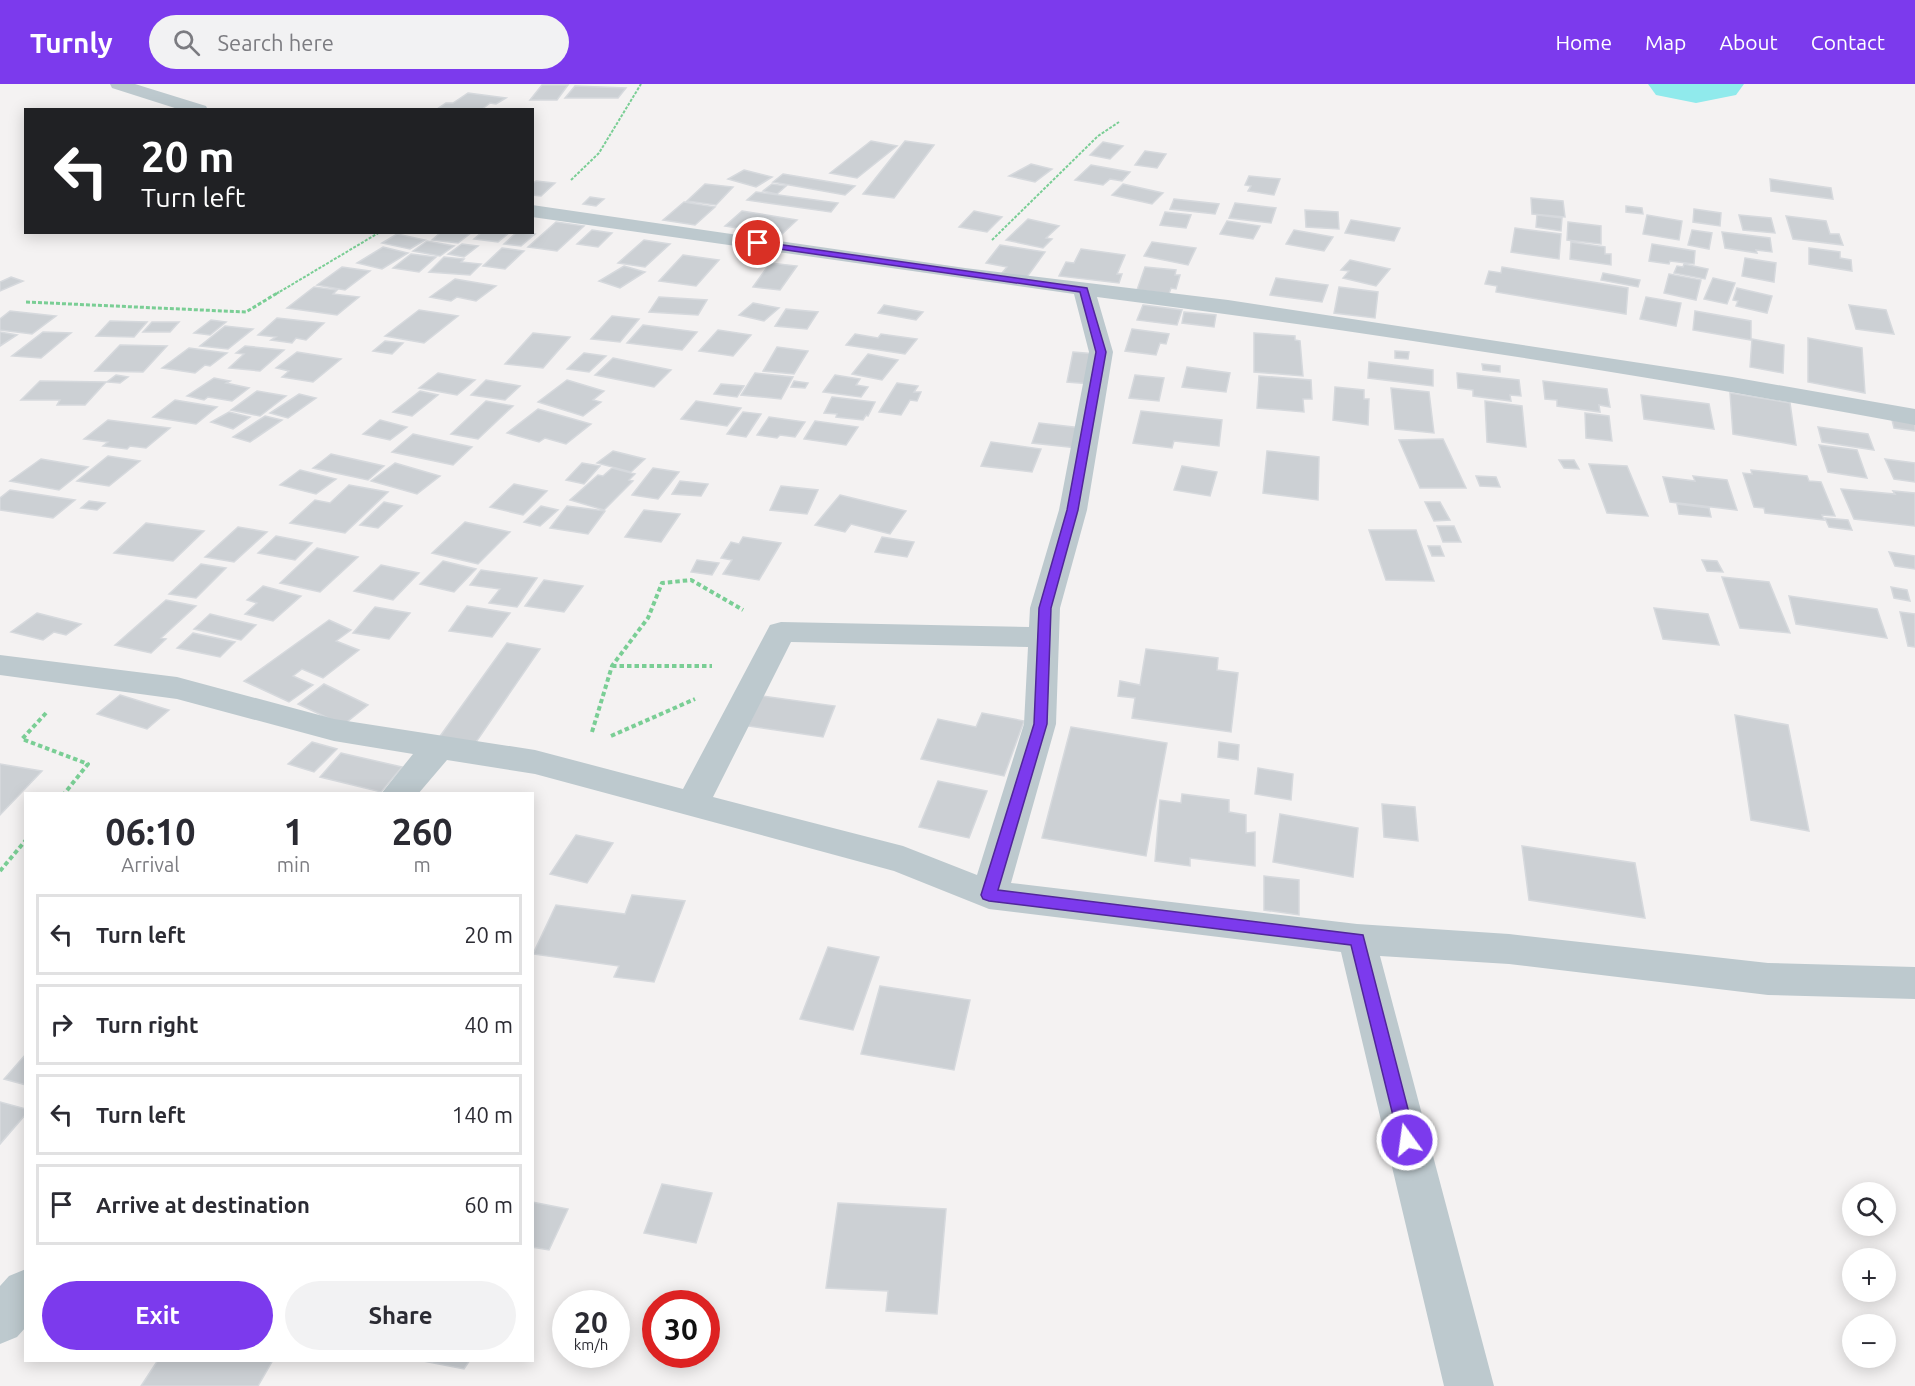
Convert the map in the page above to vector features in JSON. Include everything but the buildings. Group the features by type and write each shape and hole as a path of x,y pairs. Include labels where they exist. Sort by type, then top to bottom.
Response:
{"street":[{"path":"118,84 194,108"},
{"path":"535,211 965,274 1228,307 1742,386 1915,417"},
{"path":"989,895 1040,724 1045,608 1073,510 1101,352 1084,290"},
{"path":"693,803 781,632 1044,637"},
{"path":"0,665 177,688 334,730 438,747 535,762 585,760 693,803 903,860 989,895 1357,939 1509,949 1768,979 1915,983"},
{"path":"400,792 438,747"},
{"path":"1357,939 1469,1386"},
{"path":"0,1320 24,1294"}],"path":[{"path":"535,211 599,153 641,84"},
{"path":"965,274 988,244 1098,136 1119,122"},
{"path":"26,302 246,312 377,234"},
{"path":"585,760 612,666 648,618 662,583 691,580 781,632"},
{"path":"612,666 699,664 760,671"},
{"path":"585,760 760,671"},
{"path":"66,792 88,764 22,740 81,675"},
{"path":"0,871 24,842"}],"waterway":[{"path":"1675,84 1696,87 1717,84"}],"route":[{"path":"758,243 1084,290 1101,352 1073,510 1045,608 1040,724 989,895 1357,939 1407,1140"}]}
